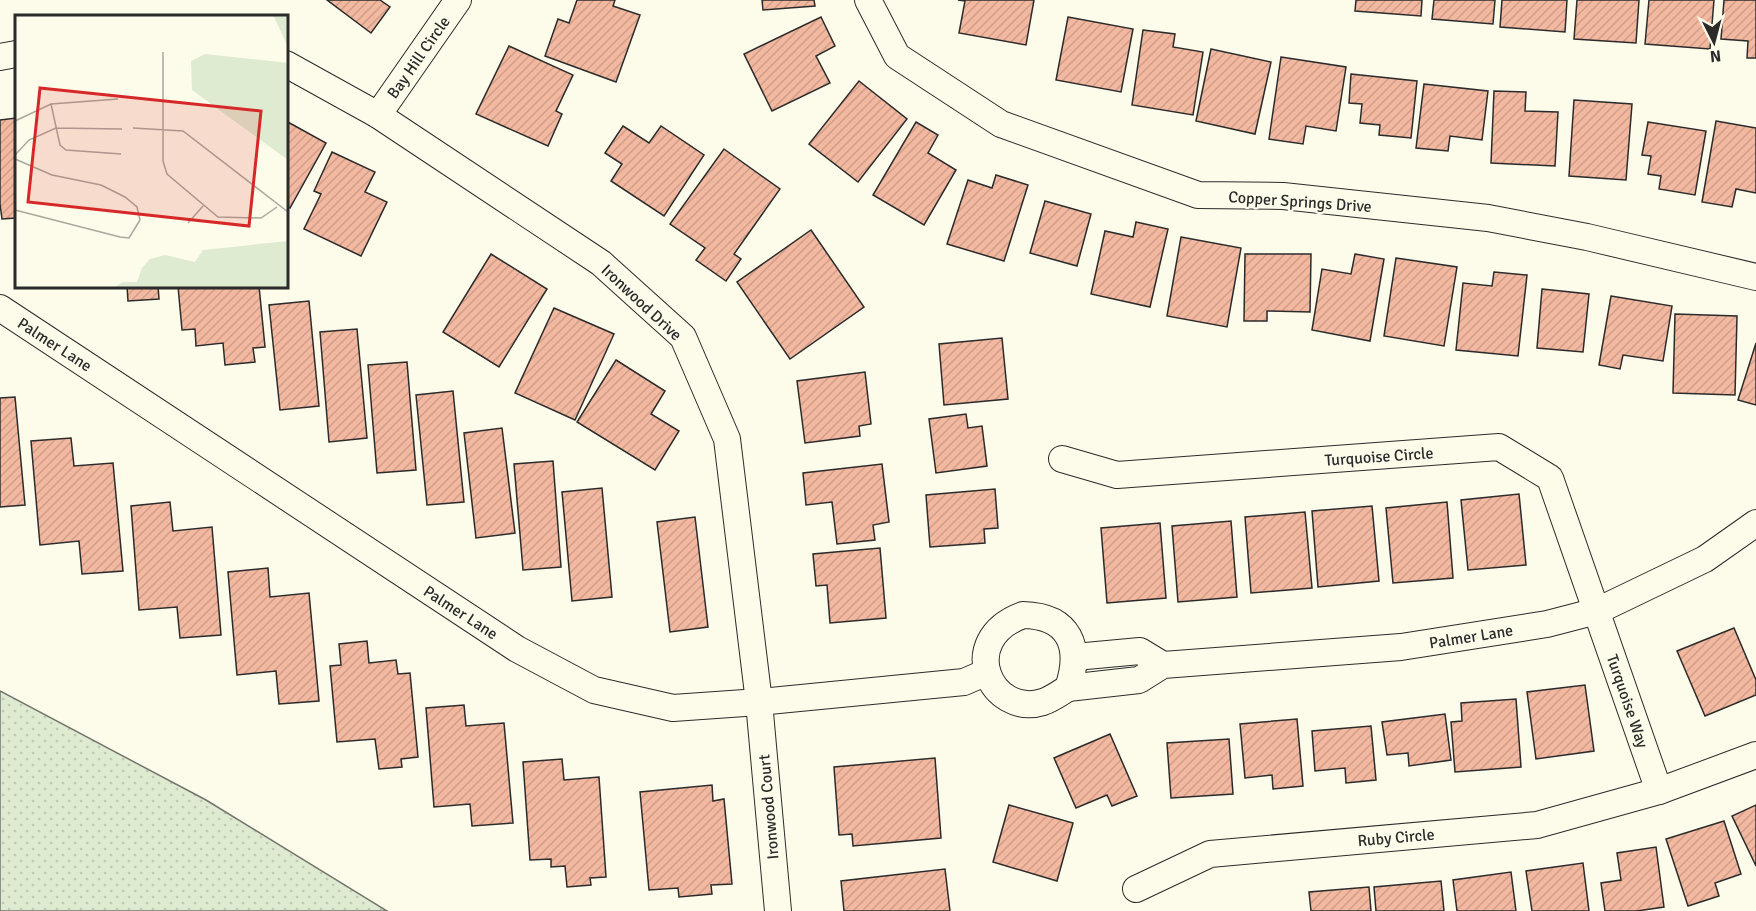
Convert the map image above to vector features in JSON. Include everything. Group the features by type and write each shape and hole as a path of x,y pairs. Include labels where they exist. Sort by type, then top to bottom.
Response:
{"street":[{"name":"Bay Hill Circle","path":"378,115 458,0"},
{"name":"Copper Springs Drive","path":"868,0 897,56 1001,124 1198,195 1283,196 1488,218 1587,237 1756,277"},
{"path":"0,57 15,54"},
{"name":"Ironwood Drive","path":"288,65 378,115 601,263 683,337 727,439 759,702"},
{"name":"Palmer Lane","path":"0,308 517,649 594,690 673,708 964,682 987,672 998,690 1016,702 1030,704 1044,702 1068,688 1139,680 1163,664 1401,647 1546,624 1597,611 1705,559 1756,523"},
{"name":"Turquoise Circle","path":"1062,459 1117,475 1499,447 1550,478 1597,611"},
{"name":"Turquoise Way","path":"1597,611 1659,791"},
{"path":"987,672 985,657 988,643 997,630 1008,620 1023,615 1038,615 1052,620 1064,630 1072,643 1075,657 1068,688"},
{"name":"Palmer Lane","path":"1075,657 1140,651 1163,664"},
{"name":"Ironwood Court","path":"759,702 778,911"},
{"name":"Ruby Circle","path":"1136,889 1210,854 1537,825 1659,791 1756,755"}],"green space":[{"path":"0,691 206,800 387,911 0,911"}],"building":[{"path":"327,0 380,0 390,7 371,33"},
{"path":"577,0 615,0 613,6 640,15 616,82 545,56 558,19 569,23"},
{"path":"762,0 814,0 815,6 763,10"},
{"path":"958,0 1034,0 1026,45 959,33 965,1"},
{"path":"1356,0 1422,0 1421,16 1355,11"},
{"path":"1434,0 1495,0 1493,24 1432,19"},
{"path":"1502,0 1567,0 1565,32 1500,27"},
{"path":"1577,0 1639,0 1636,43 1574,39"},
{"path":"1649,0 1714,0 1710,49 1645,44"},
{"path":"1724,0 1756,0 1756,58 1747,58 1748,41 1721,39"},
{"path":"821,17 835,46 816,56 830,83 772,111 744,54"},
{"path":"1068,17 1133,29 1121,92 1056,80"},
{"path":"1143,30 1175,34 1173,47 1203,52 1193,115 1132,105"},
{"path":"509,46 573,75 556,111 562,114 548,146 476,114"},
{"path":"1211,49 1271,62 1255,134 1196,121"},
{"path":"1281,57 1346,67 1336,131 1306,126 1303,144 1269,139"},
{"path":"1351,74 1417,81 1411,138 1379,135 1380,125 1360,123 1362,104 1349,103"},
{"path":"859,81 907,119 858,182 809,144"},
{"path":"1424,84 1488,91 1482,140 1450,136 1448,151 1416,148"},
{"path":"1494,91 1526,92 1525,111 1558,112 1555,166 1491,163"},
{"path":"1574,100 1632,104 1626,180 1569,176"},
{"path":"15,118 15,218 2,219 0,120"},
{"path":"1716,121 1756,128 1756,193 1736,189 1732,207 1702,202"},
{"path":"288,122 326,143 290,208 288,207"},
{"path":"916,122 938,135 928,153 956,170 924,225 873,195"},
{"path":"1648,122 1706,131 1695,195 1659,189 1661,176 1648,174 1651,156 1642,155"},
{"path":"623,126 649,143 661,126 704,155 664,216 611,181 622,164 605,153"},
{"path":"724,149 780,189 734,254 741,259 726,281 696,260 705,248 670,224"},
{"path":"332,152 375,172 365,192 387,202 361,256 304,229 321,194 314,191"},
{"path":"996,175 1028,185 1004,261 947,244 968,180 992,188"},
{"path":"1045,201 1091,214 1077,266 1030,253"},
{"path":"1136,222 1168,229 1150,307 1091,294 1105,231 1133,237"},
{"path":"811,230 864,307 790,359 737,282"},
{"path":"1181,237 1241,248 1227,327 1167,316"},
{"path":"491,254 547,289 499,367 443,332"},
{"path":"1245,254 1311,254 1310,312 1267,311 1267,321 1244,321"},
{"path":"1355,254 1384,259 1370,341 1312,330 1322,269 1351,274"},
{"path":"1396,258 1457,267 1444,346 1384,336"},
{"path":"1494,272 1527,275 1518,356 1456,350 1463,283 1492,286"},
{"path":"127,288 158,288 159,299 128,301"},
{"path":"178,288 259,288 265,347 253,348 255,362 225,365 223,343 196,346 195,329 182,330"},
{"path":"1542,289 1589,294 1583,352 1537,348"},
{"path":"1611,296 1672,306 1663,361 1623,355 1620,369 1599,365"},
{"path":"309,301 319,406 280,410 269,305"},
{"path":"554,308 614,334 575,420 515,393"},
{"path":"1675,314 1737,316 1735,395 1673,393"},
{"path":"357,329 367,438 329,442 320,332"},
{"path":"1002,338 1008,399 944,405 939,344"},
{"path":"1756,343 1756,405 1738,400"},
{"path":"616,360 665,391 651,414 679,431 655,470 577,422"},
{"path":"407,362 416,470 377,473 368,365"},
{"path":"865,372 871,424 859,426 860,436 805,443 797,381"},
{"path":"453,391 464,502 427,505 416,395"},
{"path":"15,397 25,505 0,507 0,398"},
{"path":"966,414 968,428 982,426 987,466 936,473 929,419"},
{"path":"502,428 515,533 476,538 464,433"},
{"path":"71,438 74,466 113,463 123,571 82,574 79,541 40,545 31,441"},
{"path":"553,461 561,567 523,570 514,464"},
{"path":"882,464 889,522 873,525 875,540 837,544 832,502 806,505 803,473"},
{"path":"602,488 612,597 572,601 562,492"},
{"path":"995,489 998,528 984,529 985,543 930,547 926,495"},
{"path":"1519,494 1526,565 1468,570 1461,500"},
{"path":"170,502 173,531 212,527 221,635 180,638 177,607 139,610 131,506"},
{"path":"1447,502 1453,578 1393,583 1386,508"},
{"path":"1372,506 1379,581 1318,587 1312,511"},
{"path":"1305,512 1312,588 1251,593 1245,517"},
{"path":"695,517 708,627 670,632 657,522"},
{"path":"1231,521 1237,597 1178,602 1172,526"},
{"path":"1160,523 1166,598 1107,603 1101,528"},
{"path":"880,548 886,618 830,623 827,585 816,586 813,554"},
{"path":"268,568 270,597 309,593 319,701 279,704 276,671 237,675 228,572"},
{"path":"1734,628 1756,680 1756,695 1705,716 1677,651"},
{"path":"367,641 369,663 396,660 398,674 410,673 418,757 401,759 402,767 379,769 375,739 337,742 330,666 341,665 339,644"},
{"path":"1585,685 1594,751 1536,759 1527,692"},
{"path":"1516,699 1521,767 1455,772 1451,722 1462,721 1461,703"},
{"path":"464,705 466,726 504,723 513,823 472,826 470,804 434,807 426,708"},
{"path":"1445,714 1451,760 1409,766 1408,753 1387,755 1382,722"},
{"path":"1297,719 1303,786 1273,789 1272,775 1245,778 1240,724"},
{"path":"1371,726 1376,780 1346,783 1345,768 1315,771 1312,731"},
{"path":"1110,734 1137,796 1112,806 1107,795 1076,808 1054,758"},
{"path":"1229,739 1233,794 1171,798 1167,743"},
{"path":"935,758 941,838 853,846 852,834 839,835 834,767"},
{"path":"562,759 564,780 599,777 606,877 590,878 591,885 567,887 565,866 551,867 551,859 530,860 523,762"},
{"path":"712,785 713,801 724,799 732,884 711,885 712,894 679,897 678,888 649,890 640,792"},
{"path":"1009,805 1073,823 1057,881 993,862"},
{"path":"1756,805 1756,866 1732,816"},
{"path":"1724,821 1741,874 1715,883 1719,896 1688,906 1666,839"},
{"path":"1656,847 1664,907 1637,911 1605,911 1601,883 1621,880 1617,853"},
{"path":"1583,863 1589,911 1532,911 1526,871"},
{"path":"945,869 950,911 844,911 841,881"},
{"path":"1511,872 1516,911 1457,911 1453,880"},
{"path":"1441,881 1444,911 1376,911 1374,887"},
{"path":"1369,887 1371,911 1311,911 1309,892"}]}
